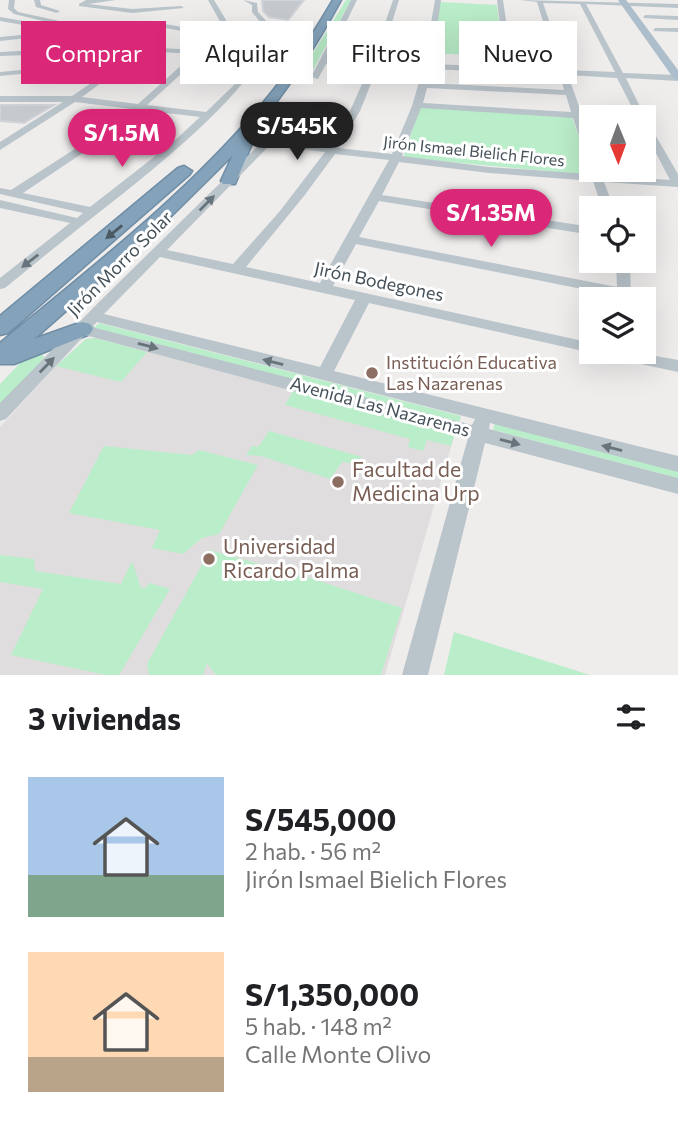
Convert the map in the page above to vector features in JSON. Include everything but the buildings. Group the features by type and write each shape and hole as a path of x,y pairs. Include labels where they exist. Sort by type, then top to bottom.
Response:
{"highway":[{"path":"0,358 156,219 257,119 290,76 331,1"},
{"path":"0,328 201,156 263,91 331,1"},
{"path":"229,181 257,119"},
{"path":"0,317 74,265"},
{"path":"0,358 88,323"}],"main road":[{"path":"629,2 645,17 678,59"},
{"path":"629,2 677,76"}],"street":[{"path":"12,0 11,9 51,21"},
{"path":"37,0 42,8 82,21"},
{"path":"113,0 89,1 81,5 138,11 181,4 189,21"},
{"path":"138,11 154,0"},
{"path":"211,0 224,21"},
{"path":"166,26 195,36 253,38 265,23 254,12 255,4 246,0"},
{"path":"315,77 354,0"},
{"path":"389,21 396,0"},
{"path":"435,21 438,0"},
{"path":"500,0 503,21"},
{"path":"523,0 677,3"},
{"path":"539,0 546,21"},
{"path":"582,1 635,105"},
{"path":"645,17 678,18"},
{"path":"0,19 21,24"},
{"path":"0,29 21,34"},
{"path":"655,30 678,30"},
{"path":"0,39 21,37"},
{"path":"0,54 21,52"},
{"path":"323,59 327,59"},
{"path":"6,192 83,150 142,106 180,71"},
{"path":"577,71 677,76"},
{"path":"0,74 21,72"},
{"path":"0,147 96,84"},
{"path":"0,285 144,173 209,115 238,84"},
{"path":"236,270 272,229 330,150 354,112 366,84"},
{"path":"567,84 579,118"},
{"path":"324,289 395,159 423,85 570,93"},
{"path":"0,99 75,99 209,115"},
{"path":"417,106 578,115"},
{"name":"Jirón Ismael Bielich Flores","path":"268,142 395,159 579,173"},
{"name":"Jirón Morro Solar","path":"0,414 268,142"},
{"path":"656,143 678,184"},
{"name":"Jirón Ismael Bielich Flores","path":"656,181 678,184"},
{"path":"6,192 94,212"},
{"path":"374,197 579,229"},
{"path":"0,204 80,222"},
{"path":"351,239 581,287"},
{"name":"Jirón Bodegones","path":"158,252 579,345"},
{"path":"324,375 364,298"},
{"name":"Avenida Las Nazarenas","path":"88,323 324,375 678,486"},
{"name":"Avenida Las Nazarenas","path":"88,323 481,424 678,464"},
{"path":"656,361 678,366"},
{"path":"415,675 481,424"}],"shaded area":[{"name":"Universidad Ricardo Palma","path":"95,338 455,433 385,675 0,675 0,427 56,366 86,339"}],"green space":[{"path":"346,0 351,0 340,21 333,21"},
{"path":"440,2 497,5 499,21 459,21 459,55 445,54 445,21 437,21"},
{"path":"327,31 327,44 313,70 313,53"},
{"path":"420,107 572,117 579,137 579,174 403,158"},
{"path":"99,323 461,416 459,423 94,328"},
{"path":"95,338 147,352 121,382 56,366 86,339"},
{"path":"42,352 44,358 0,406 0,384 21,362"},
{"path":"293,391 455,433 451,446 427,440 423,451 408,447 410,439 285,405"},
{"path":"495,423 678,470 678,478 493,430"},
{"path":"269,431 362,457 351,463 342,462 330,479 261,456 246,455 252,446 258,447"},
{"path":"104,446 192,455 199,450 258,465 219,534 202,538 183,554 152,548 160,530 69,513"},
{"path":"210,550 402,608 381,675 216,675 207,663 203,675 149,675 147,664"},
{"path":"0,555 34,559 35,571 121,584 132,561 141,588 150,583 170,589 119,675 106,675 11,655 43,589 0,582"},
{"path":"454,632 590,675 444,675"}],"place":[{"name":"Institución Educativa Las Nazarenas","path":"372,373"},
{"name":"Facultad de Medicina Urp","path":"338,482"},
{"name":"Universidad Ricardo Palma","path":"209,559"}]}
